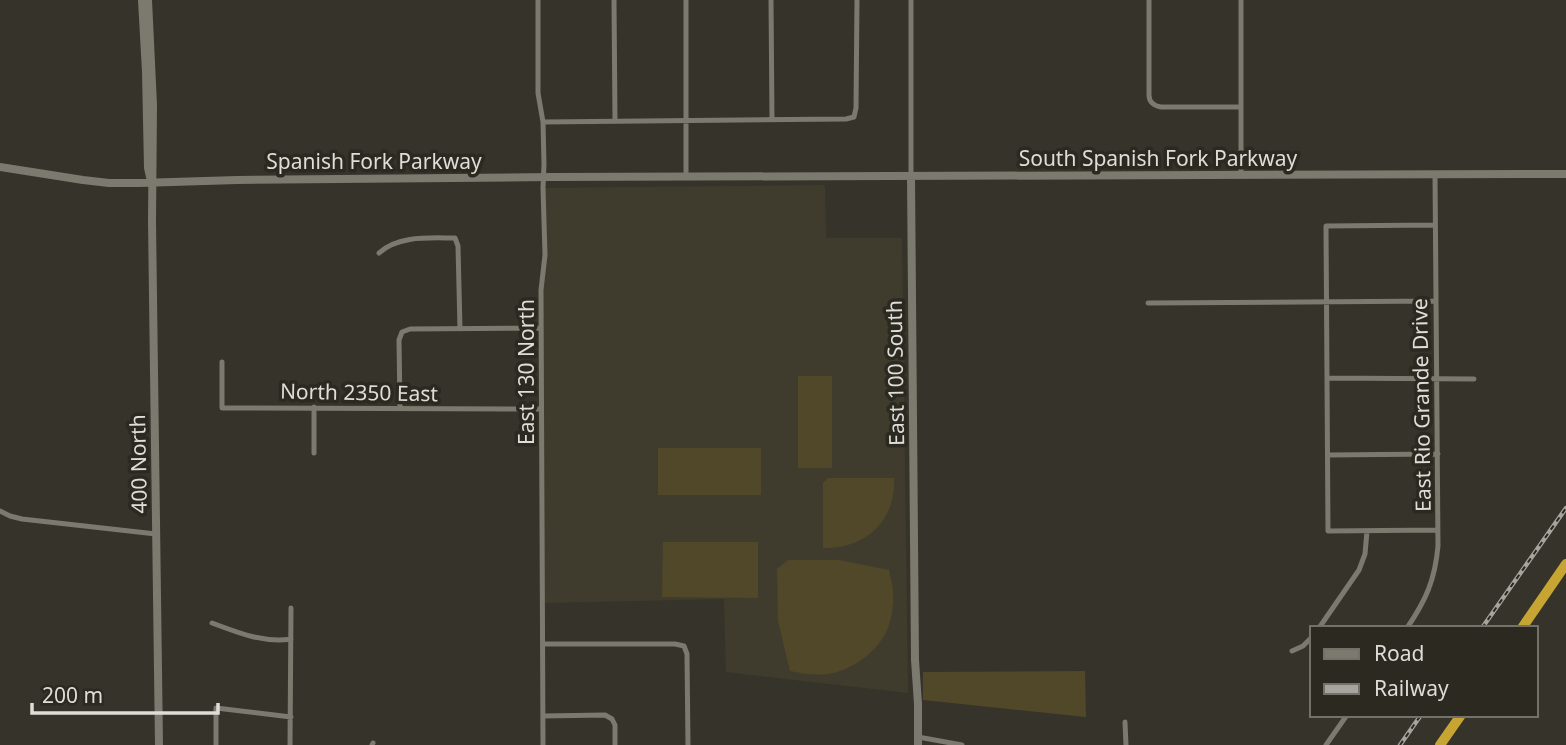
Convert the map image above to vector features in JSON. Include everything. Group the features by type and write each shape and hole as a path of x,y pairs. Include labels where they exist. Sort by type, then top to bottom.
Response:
{"highway":[{"path":"1523,626 1566,564"},
{"path":"1440,745 1460,717"}],"street":[{"name":"400 North","path":"142,0 148,168 152,183"},
{"name":"400 North","path":"148,0 153,87 159,745"},
{"name":"East 130 North","path":"538,0 538,93 543,122 545,255 541,290 542,745"},
{"path":"614,0 615,121"},
{"path":"686,0 686,176"},
{"path":"771,0 772,120"},
{"path":"543,122 854,117 856,0"},
{"name":"East 100 South","path":"911,0 915,660 918,741"},
{"path":"1149,0 1149,95 1153,104 1161,107 1241,107"},
{"path":"1241,0 1241,175"},
{"name":"Spanish Fork Parkway","path":"0,167 109,183 750,177"},
{"name":"South Spanish Fork Parkway","path":"750,177 1566,174"},
{"name":"East Rio Grande Drive","path":"1408,626 1423,605 1437,567 1435,175"},
{"path":"1435,225 1326,226 1328,531 1438,530"},
{"path":"379,253 386,246 417,239 455,239 458,246 460,329"},
{"path":"1149,303 1436,301"},
{"path":"400,409 399,340 402,332 410,329 541,328"},
{"name":"North 2350 East","path":"222,362 222,408 541,409"},
{"path":"1327,378 1474,379"},
{"path":"314,407 314,453"},
{"path":"1328,455 1437,454"},
{"path":"3,512 35,521 156,534"},
{"path":"1320,626 1359,570 1367,531"},
{"path":"290,745 291,608"},
{"path":"212,623 262,640 291,639"},
{"path":"1292,652 1310,639"},
{"path":"542,644 684,646 687,654 688,745"},
{"path":"216,745 216,708 290,717"},
{"path":"542,716 605,715 612,719 615,725 615,745"},
{"path":"1326,745 1346,717"},
{"path":"1125,722 1126,745"},
{"path":"918,741 962,745"}],"shaded area":[{"path":"823,185 826,238 902,238 908,693 726,672 724,599 543,603 543,188"},
{"path":"798,376 832,376 832,468 798,468"},
{"path":"658,448 761,448 761,495 658,495"},
{"path":"828,478 894,478 890,507 884,519 875,530 853,544 823,548 823,483"},
{"path":"663,542 758,542 758,598 662,597"},
{"path":"788,560 839,560 889,570 893,587 890,623 878,645 867,656 833,673 790,671 778,621 777,569"},
{"path":"1085,671 1086,717 923,700 923,672"}],"railway":[{"path":"1483,626 1566,508"},
{"path":"1400,745 1420,717"}]}
